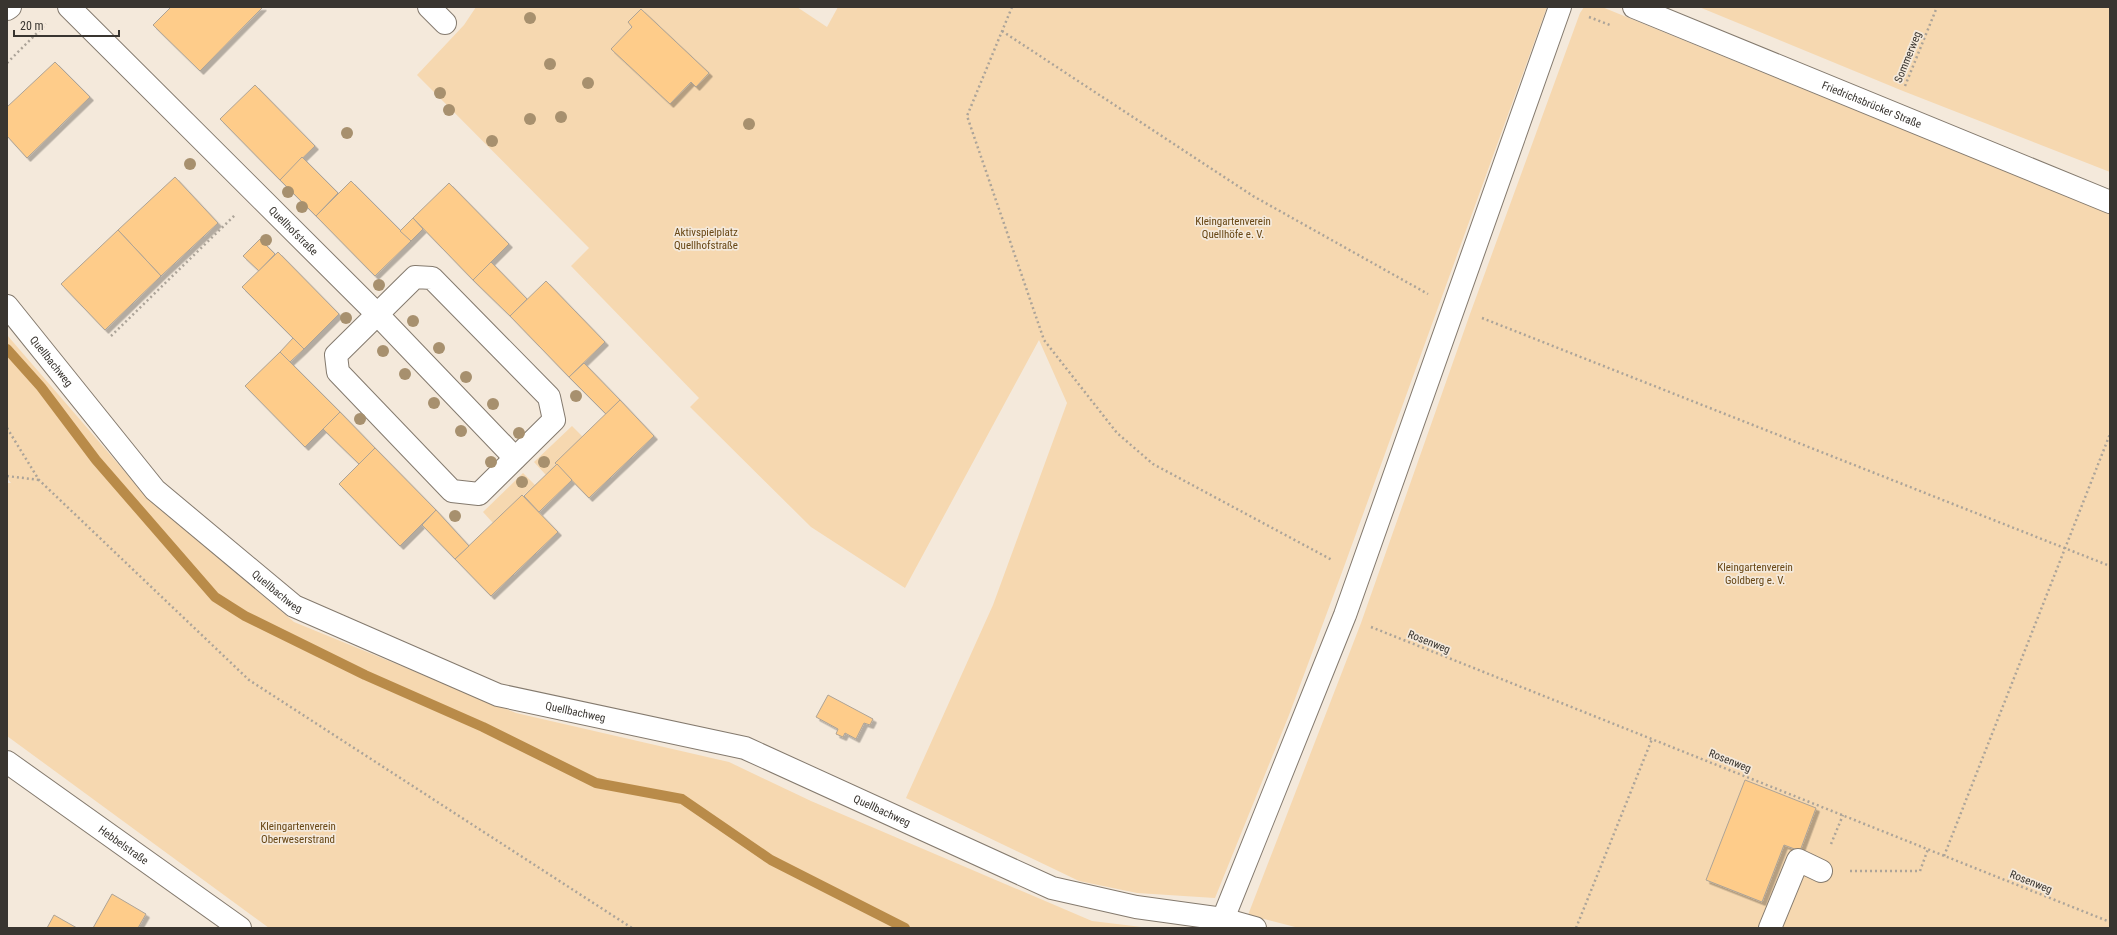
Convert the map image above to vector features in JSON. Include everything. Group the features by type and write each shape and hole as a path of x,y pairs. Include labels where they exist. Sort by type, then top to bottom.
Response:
{"street":[{"path":"429,7 445,23"},
{"path":"1223,919 1345,615 1560,7"},
{"name":"Friedrichsbrücker Straße","path":"1634,7 2110,202"},
{"name":"Quellhofstraße","path":"71,9 377,314 515,458"},
{"path":"415,277 432,278 549,397 554,420 479,494 452,491 338,372 336,355 377,314 415,277"},
{"name":"Quellbachweg","path":"7,306 155,490 294,606 498,695 745,748 1052,888 1136,907 1223,919 1255,928"},
{"name":"Hebbelstraße","path":"7,762 240,928"},
{"path":"1770,928 1798,860 1822,871"}],"path":[{"path":"1012,7 968,116 1044,340 1117,433 1153,464 1359,574"},
{"name":"Sommerweg","path":"1895,114 1937,7"},
{"path":"7,63 53,18 71,9"},
{"path":"1002,31 1253,196 1454,307 2110,566"},
{"path":"111,336 223,230 240,210"},
{"path":"7,428 39,480 248,680 632,928"},
{"path":"1944,856 2110,434"},
{"path":"7,476 39,480"},
{"name":"Rosenweg","path":"1345,615 2110,922"},
{"path":"1576,928 1652,739"},
{"path":"1843,815 1822,871 1920,871 1928,849"}],"green space":[{"path":"476,7 797,7 827,27 838,7 1547,7 1289,715 1215,898 1137,893 1079,881 906,798 993,605 1067,403 1039,340 905,588 811,527 690,407 699,398 571,266 589,248 417,75 464,25"},
{"name":"Kleingartenverein Goldberg e. V.","path":"1584,7 1602,7 2110,214 2110,928 1299,928 1248,915 1361,623 1470,314 1580,13"},
{"path":"1699,7 2110,7 2110,172 1903,91"},
{"name":"Kleingartenverein Oberweserstrand","path":"7,335 145,495 294,622 516,713 729,762 811,801 1092,921 1150,928 269,928 7,736 7,483 11,483 7,478"},
{"path":"572,426 583,437 555,463 557,464 546,475 534,462"},
{"path":"523,473 535,485 493,523 483,512"}],"building":[{"path":"171,7 263,7 200,71 153,25"},
{"path":"641,9 709,73 696,87 691,82 670,104 611,49 632,27 628,22"},
{"path":"55,62 90,97 27,158 7,136 7,107"},
{"path":"255,85 315,146 280,180 220,119"},
{"path":"302,157 338,193 316,216 280,180"},
{"path":"175,177 218,223 161,276 118,230"},
{"path":"351,181 411,241 375,276 316,216"},
{"path":"449,183 509,244 473,280 413,218"},
{"path":"413,218 423,229 411,241 400,231"},
{"path":"118,230 161,276 105,330 61,284"},
{"path":"260,239 275,254 259,271 243,256"},
{"path":"278,252 339,314 304,349 242,287"},
{"path":"491,262 527,299 510,316 473,280"},
{"path":"546,281 605,342 569,377 510,316"},
{"path":"293,338 304,349 290,362 280,352"},
{"path":"280,352 340,412 305,447 245,386"},
{"path":"584,363 620,400 606,414 569,377"},
{"path":"620,400 654,436 589,498 555,463"},
{"path":"340,412 375,448 359,464 323,429"},
{"path":"375,448 436,510 400,546 339,484"},
{"path":"557,464 572,480 539,512 524,496"},
{"path":"522,495 558,532 491,596 455,559"},
{"path":"436,510 469,546 455,559 422,525"},
{"path":"828,695 873,719 870,725 864,723 856,739 845,733 843,737 836,734 838,729 816,717"},
{"path":"1745,780 1816,808 1800,851 1784,845 1762,902 1706,880"},
{"path":"112,894 146,914 138,928 93,928"},
{"path":"54,915 77,928 47,928"}],"waterway":[{"path":"7,349 41,387 96,460 215,597 245,616 365,675 483,727 596,783 682,799 771,860 905,928"}],"park label":[{"name":"Kleingartenverein Quellhöfe e. V.","path":"1233,227"},
{"name":"Aktivspielplatz Quellhofstraße","path":"706,238"}]}
